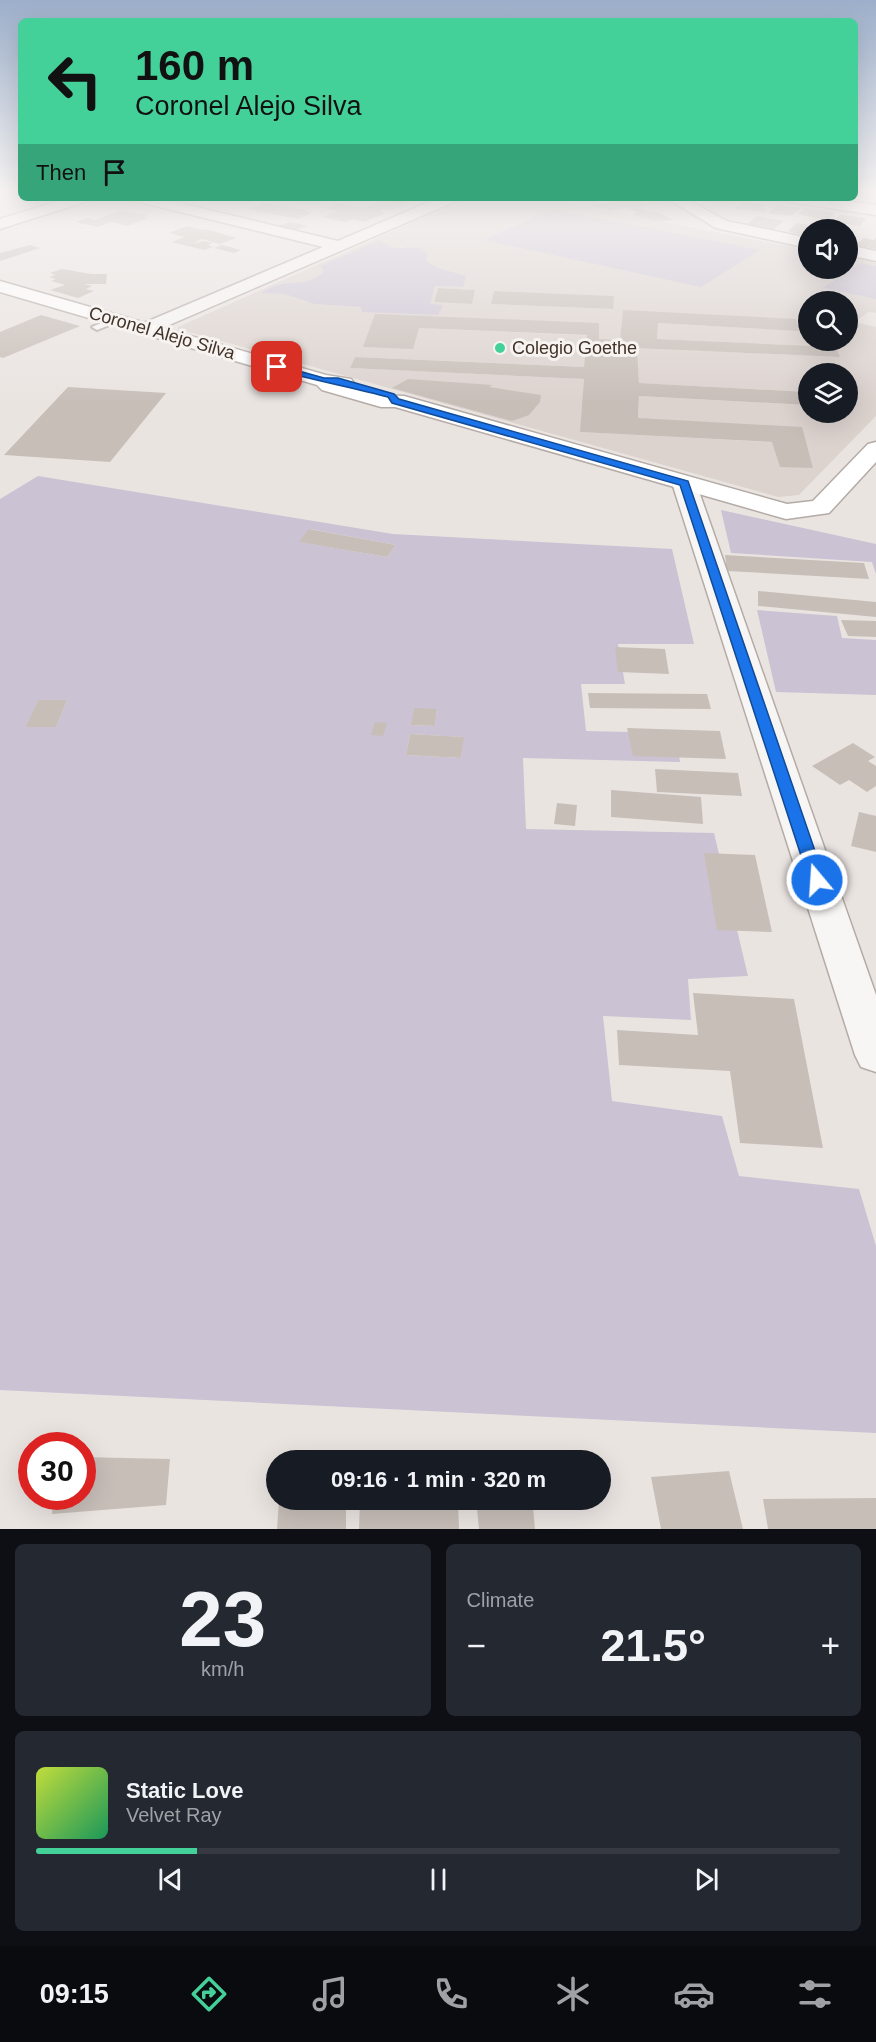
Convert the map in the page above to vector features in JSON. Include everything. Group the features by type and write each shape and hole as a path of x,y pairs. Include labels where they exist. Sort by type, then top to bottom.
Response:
{"main road":[{"name":"Coronel Alejo Silva","path":"0,286 106,323 146,329 324,381 329,386 370,398 396,401 786,512 820,508 876,449"}],"street":[{"path":"146,329 304,261"},
{"path":"684,483 865,991 876,1055"}],"shaded area":[{"name":"Colegio Goethe","path":"325,261 343,261 320,267 324,272 316,279 301,284 279,285 261,292 285,294 314,304 362,307 362,312 429,304 435,286 463,287 426,261 798,261 798,279 858,279 858,261 876,263 876,313 868,312 858,320 858,291 798,291 798,331 623,311 620,340 659,349 840,357 838,351 858,351 858,323 876,327 876,416 799,495 778,497 178,329 178,327","holes":["438,288 475,290 472,304 434,302","494,291 613,296 613,309 491,304","599,323 598,336 419,328","587,346 637,348 639,383 798,391 798,363 858,363 858,423 798,423 798,404 639,396 638,418 806,444 581,432 584,379 350,368 355,357 584,367"]},
{"path":"331,261 427,261 438,268 466,276 463,287 435,286 430,304 443,305 438,315 362,312 361,307 314,304 285,294 260,293 278,285 312,279 324,272 320,266"},
{"path":"583,261 742,261 701,287"},
{"path":"858,264 876,266 876,299 858,295 858,291 823,288 836,279 858,279"},
{"name":"Colegio Goethe","path":"658,323 798,331 798,345 657,339"},
{"path":"38,476 393,534 672,549 694,644 618,644 625,684 581,684 586,731 676,733 680,762 523,758 526,829 714,833 748,976 688,979 691,1020 603,1016 612,1101 722,1116 739,1176 859,1189 876,1246 876,1433 0,1390 0,499","holes":["310,529 396,545 387,557 300,542","38,700 67,700 56,727 27,727","414,709 437,709 435,726 412,725","410,734 463,737 461,758 406,755"]},
{"path":"721,510 876,544 876,574 872,562 731,553"},
{"path":"757,610 837,616 842,638 876,640 876,695 776,692"}],"building":[{"path":"62,269 107,274 106,284 84,284 92,286 86,289 94,291 78,298 50,290 65,285 51,281 56,279 49,277 56,275 50,273"},
{"path":"438,288 475,290 472,304 434,302"},
{"path":"494,291 614,296 613,309 491,304"},
{"path":"623,310 796,319 798,331 658,323 657,339 798,345 798,351 838,351 840,357 637,348 639,383 798,391 798,404 639,396 638,418 802,427 813,468 780,467 772,442 580,432 584,379 350,368 355,357 584,367 587,335 419,328 413,349 363,347 375,314 599,323 599,339 620,340"},
{"path":"41,315 80,326 3,358 0,357 0,332"},
{"path":"408,379 492,385 489,387 541,395 540,402 529,415 512,421 392,388"},
{"path":"68,387 166,393 110,462 4,455"},
{"path":"309,529 396,545 387,557 299,542"},
{"path":"725,555 864,563 869,579 727,571"},
{"path":"758,591 876,602 876,617 758,606"},
{"path":"841,620 876,621 876,637 848,636"},
{"path":"615,647 665,649 669,674 618,672"},
{"path":"588,693 707,694 711,709 590,708"},
{"path":"38,700 67,700 56,727 26,727"},
{"path":"414,708 437,709 435,726 411,725"},
{"path":"375,722 387,723 383,736 371,735"},
{"path":"627,728 720,731 726,759 633,756"},
{"path":"410,734 464,737 461,758 406,755"},
{"path":"853,743 875,757 868,761 876,766 876,786 867,792 849,780 840,785 812,766"},
{"path":"655,769 738,773 742,796 657,792"},
{"path":"611,790 701,797 703,824 611,817"},
{"path":"557,803 577,805 575,826 554,824"},
{"path":"859,812 876,816 876,852 851,846"},
{"path":"704,853 755,855 772,932 717,930"},
{"path":"693,993 794,999 823,1148 740,1143 730,1071 619,1065 617,1030 698,1035"},
{"path":"96,1457 170,1459 166,1505 52,1514 52,1510 96,1510"},
{"path":"729,1471 743,1529 661,1529 651,1477"},
{"path":"876,1498 876,1529 768,1529 763,1499"},
{"path":"278,1510 346,1510 346,1529 277,1529"},
{"path":"360,1510 458,1510 459,1529 359,1529"},
{"path":"477,1510 533,1510 535,1529 479,1529"}],"place":[{"name":"Colegio Goethe","path":"500,348"}],"route":[{"path":"277,367 324,381 338,381 391,396 396,401 684,483 817,880"}]}
